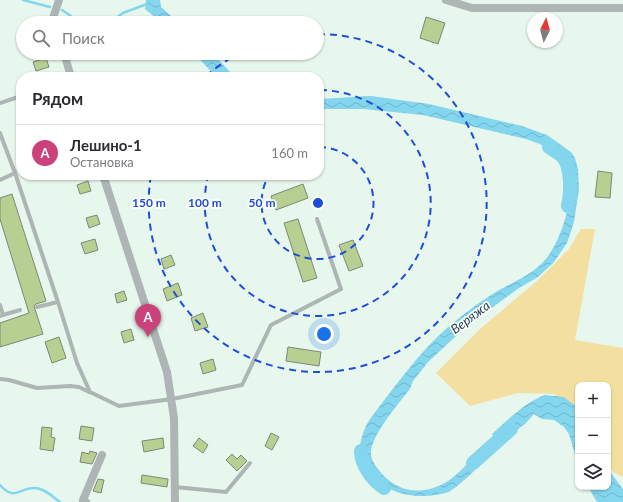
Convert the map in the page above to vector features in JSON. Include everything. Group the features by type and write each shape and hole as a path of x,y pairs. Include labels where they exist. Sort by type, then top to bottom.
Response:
{"street":[{"path":"54,16 59,0"},
{"path":"446,0 472,8 623,8"},
{"path":"66,60 70,72"},
{"path":"105,180 168,372 174,418 175,502"},
{"path":"86,502 83,500 102,455"}],"lane":[{"path":"0,103 16,98"},
{"path":"0,133 16,176"},
{"path":"0,180 15,173"},
{"path":"17,180 77,363 90,392"},
{"path":"0,379 37,388 70,386 79,387 119,406 172,399 242,385 271,325 341,289 317,219"},
{"path":"37,307 58,302"},
{"path":"0,305 2,315 20,310"},
{"path":"175,487 226,492 250,463"}],"shaded area":[{"path":"581,229 595,229 575,340 623,348 623,477 613,472 611,469 611,382 575,382 575,409 554,394 518,393 470,406 436,373 481,328 537,281 568,250"}],"water":[{"path":"146,0 160,0 161,7 171,16 154,16 145,9"},
{"path":"200,60 219,60 230,72 212,72"},
{"path":"371,96 429,104 522,126 547,135 571,152 575,158 578,169 579,189 574,222 567,243 554,262 538,277 519,288 468,325 428,362 413,381 410,389 388,418 373,443 371,450 372,458 385,477 401,488 419,491 438,486 448,481 458,474 485,446 490,455 449,492 436,495 411,495 399,493 387,488 377,481 368,472 360,457 360,443 364,429 405,374 438,336 478,304 495,292 531,272 544,261 555,246 566,215 570,194 570,179 565,159 552,150 526,139 423,115 363,109 324,109 324,99"},
{"path":"545,395 564,397 575,406 575,455 569,434 564,427 554,420 542,419 534,414 525,424 498,444 492,434 511,417 538,398"},
{"path":"611,473 623,489 623,502 597,502 590,490 611,490"}],"building":[{"path":"426,17 445,23 438,44 420,38"},
{"path":"47,60 49,67 36,71 33,62"},
{"path":"598,171 612,173 610,198 595,197"},
{"path":"88,181 91,191 80,194 77,185"},
{"path":"303,184 308,198 276,210 271,196"},
{"path":"12,194 46,301 34,306 43,334 0,347 0,323 29,313 0,219 0,198"},
{"path":"97,215 100,224 89,228 86,218"},
{"path":"298,219 317,278 303,282 284,223"},
{"path":"95,239 98,250 85,254 81,243"},
{"path":"353,240 363,266 349,271 339,245"},
{"path":"171,255 175,265 164,269 161,259"},
{"path":"178,283 182,295 167,301 163,289"},
{"path":"124,291 127,300 117,303 115,294"},
{"path":"203,313 208,327 195,331 191,318"},
{"path":"131,329 134,340 124,343 121,332"},
{"path":"59,337 66,358 52,363 45,342"},
{"path":"288,347 321,352 319,366 286,361"},
{"path":"213,359 216,370 203,374 200,363"},
{"path":"81,426 94,428 92,441 79,439"},
{"path":"42,427 52,428 51,437 55,438 53,451 40,449"},
{"path":"271,433 279,437 272,450 265,446"},
{"path":"163,438 164,448 144,452 142,441"},
{"path":"199,438 208,445 203,453 193,446"},
{"path":"90,451 97,453 92,464 80,462 82,452 89,454"},
{"path":"232,454 237,459 241,455 247,461 237,471 226,460"},
{"path":"142,475 168,479 167,487 141,483"},
{"path":"98,479 104,480 101,493 93,491"}],"waterway":[{"path":"23,0 50,7"},
{"path":"119,16 147,4"},
{"path":"62,10 71,16"},
{"name":"Веряжа","path":"549,147 562,156 568,166 570,180 568,206"},
{"name":"Веряжа","path":"473,463 511,429"},
{"name":"Веряжа","path":"361,451 361,456 368,472 375,481 384,488"},
{"path":"0,485 5,490 14,493 30,488 42,489 60,502"}],"place":[{"name":"Лешино-1","path":"148,337"}]}
